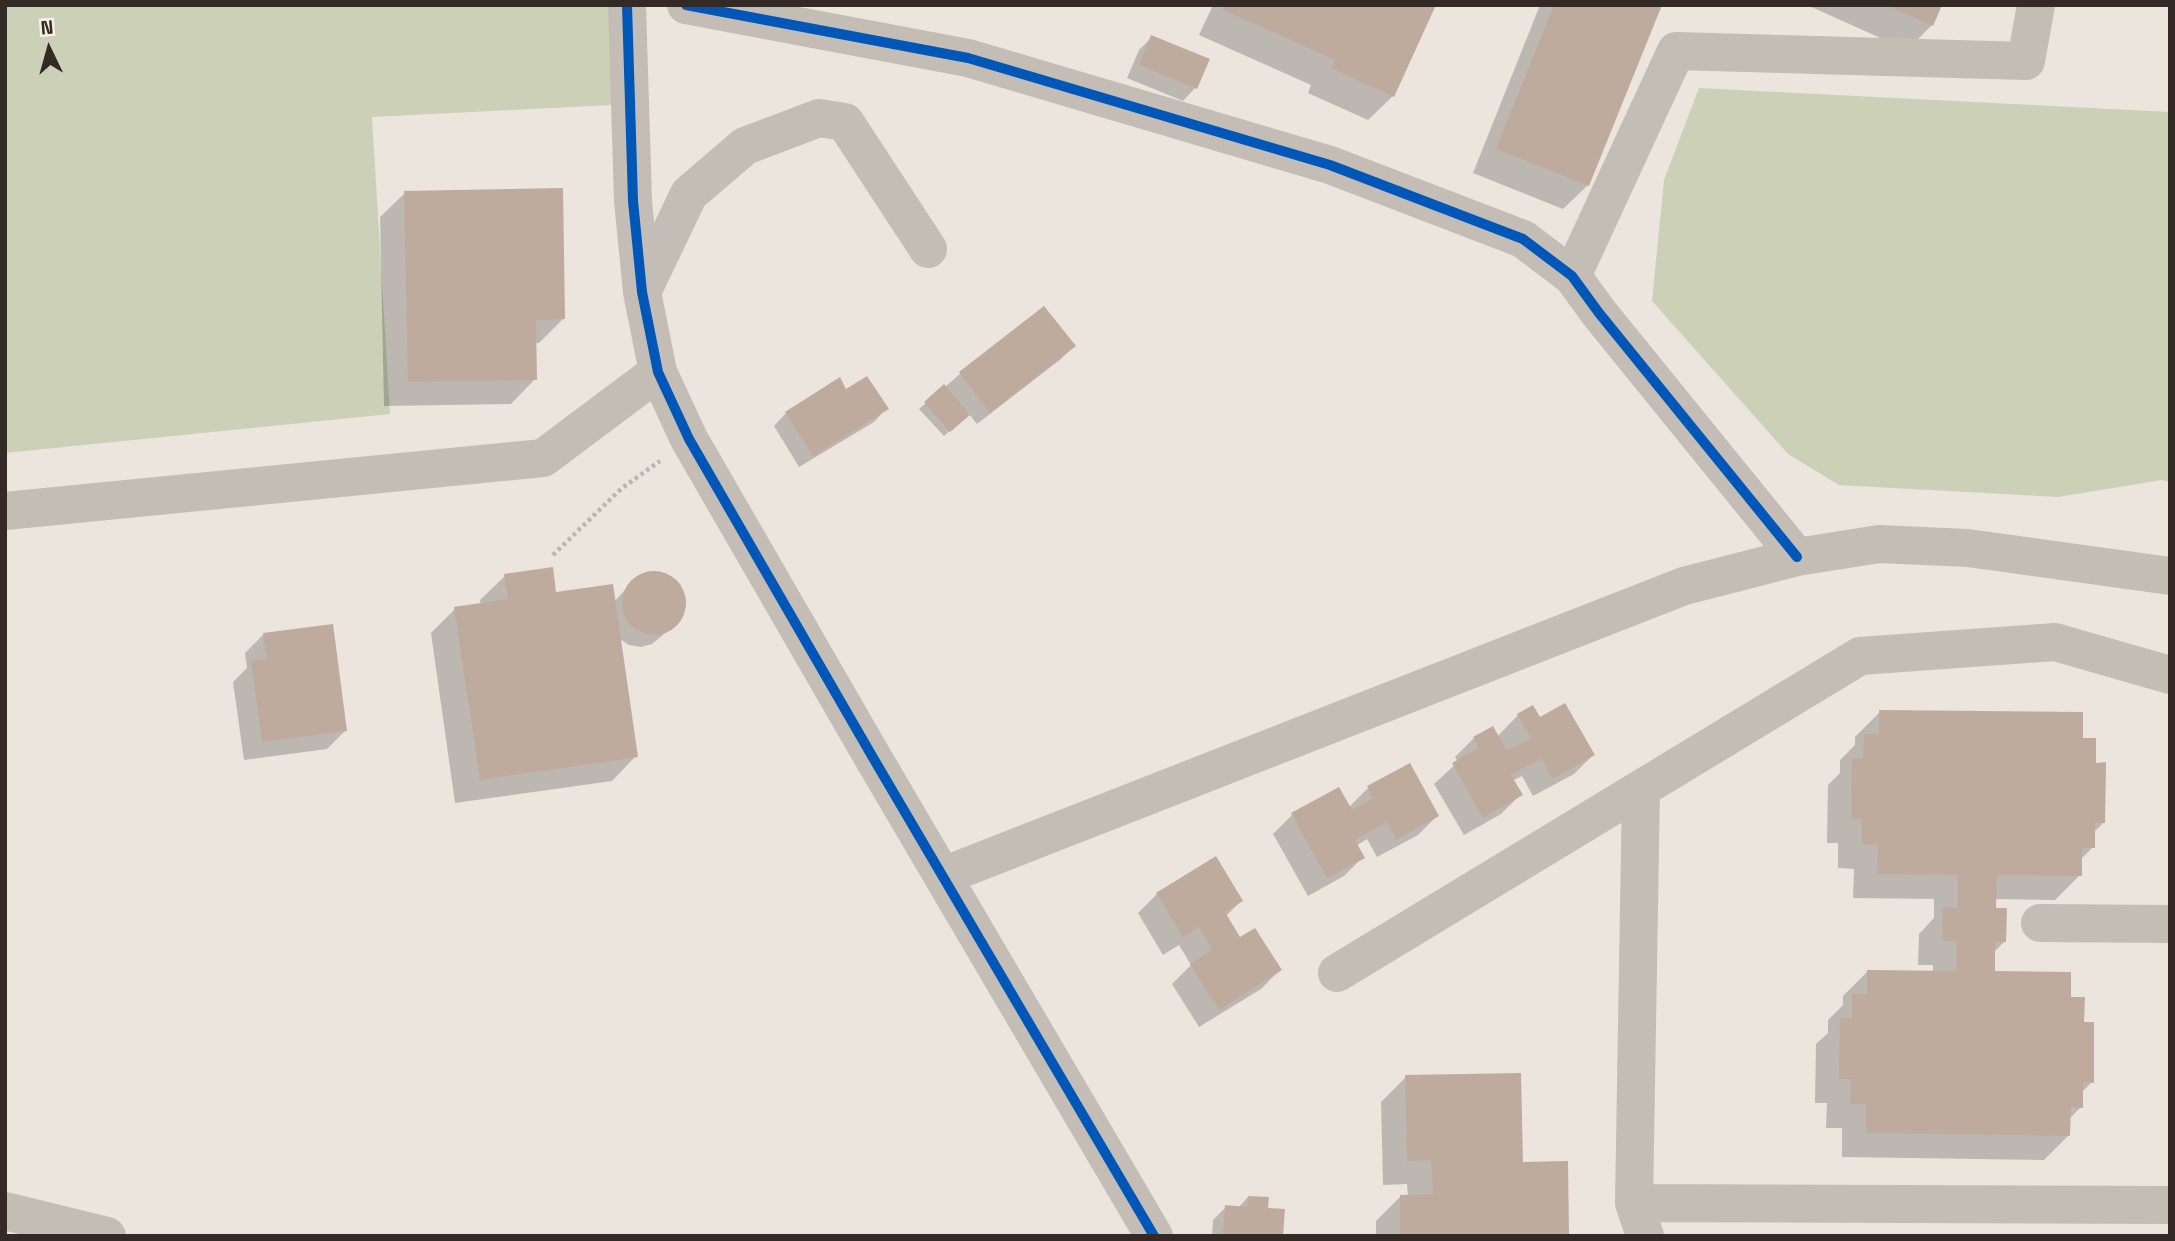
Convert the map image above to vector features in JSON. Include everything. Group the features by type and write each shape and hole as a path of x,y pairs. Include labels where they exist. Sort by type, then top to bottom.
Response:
{"street":[{"path":"627,5 633,201 642,292 658,372 689,439 1154,1236"},
{"path":"686,5 968,58 1329,165 1523,239 1572,276 1797,557"},
{"path":"1572,276 1676,51 2026,61 2036,5"},
{"path":"642,292 689,194 745,146 819,118 845,122 928,249"},
{"path":"5,511 543,458 658,372"},
{"path":"943,876 1685,586 1797,557 1879,544 1968,548 2170,576"},
{"path":"1338,973 1860,656 2055,642 2170,675"},
{"path":"1641,789 1639,1219 2170,1205"},
{"path":"2040,923 2170,924"},
{"path":"5,1211 64,1230 107,1236"}],"path":[{"path":"553,555 622,488 689,439"}],"green space":[{"path":"5,5 609,5 612,105 372,117 390,414 5,453"},
{"path":"1699,88 2170,112 2170,482 2162,480 2058,497 1839,485 1788,454 1652,301 1664,180"}],"building":[{"path":"1225,5 1436,5 1394,97 1331,68 1335,60 1223,10"},
{"path":"1554,5 1662,5 1589,186 1496,149"},
{"path":"1886,5 1942,5 1933,26"},
{"path":"1151,35 1210,59 1197,89 1139,65"},
{"path":"563,188 565,319 536,320 537,380 408,382 404,191"},
{"path":"1044,306 1076,346 990,413 959,372"},
{"path":"867,376 889,409 813,456 785,412 840,377 846,389"},
{"path":"944,384 970,415 950,432 924,402"},
{"path":"553,567 556,592 613,584 638,757 480,780 454,607 508,599 504,574"},
{"path":"654,571 672,577 680,585 686,603 680,621 672,629 654,635 636,629 628,621 622,603 628,585 636,577"},
{"path":"333,624 347,731 262,742 251,661 267,659 263,633"},
{"path":"1565,703 1595,755 1553,779 1541,758 1511,775 1523,795 1483,818 1452,763 1479,748 1473,737 1493,726 1507,751 1531,738 1517,714 1533,705 1540,717"},
{"path":"1879,710 2083,712 2083,738 2096,738 2096,763 2106,762 2105,823 2095,823 2095,848 2082,848 2082,876 1997,875 1996,908 2007,908 2006,942 1995,942 1995,971 2071,972 2071,997 2085,997 2084,1022 2094,1022 2094,1083 2083,1082 2083,1108 2071,1107 2070,1136 1866,1133 1866,1104 1850,1104 1851,1079 1839,1079 1840,1018 1852,1018 1852,994 1867,994 1867,970 1956,971 1957,941 1942,941 1943,907 1958,908 1958,875 1877,874 1878,845 1862,844 1862,819 1851,819 1852,758 1863,759 1864,734 1879,734"},
{"path":"1410,763 1439,816 1396,840 1387,822 1355,840 1365,858 1327,878 1291,813 1339,787 1352,810 1373,798 1367,786"},
{"path":"1216,856 1243,901 1225,912 1240,937 1255,928 1282,970 1219,1010 1190,964 1212,950 1199,927 1183,937 1156,893"},
{"path":"1521,1073 1523,1162 1568,1161 1569,1236 1400,1236 1400,1195 1433,1194 1431,1160 1407,1161 1405,1075"},
{"path":"1248,1196 1269,1197 1268,1208 1285,1209 1283,1236 1223,1236 1225,1205 1247,1207"}],"cycle path":[{"path":"627,5 633,201 642,292 658,372 689,439 1154,1236"},
{"path":"686,5 968,58 1330,165 1523,239 1572,276 1797,557"}]}
